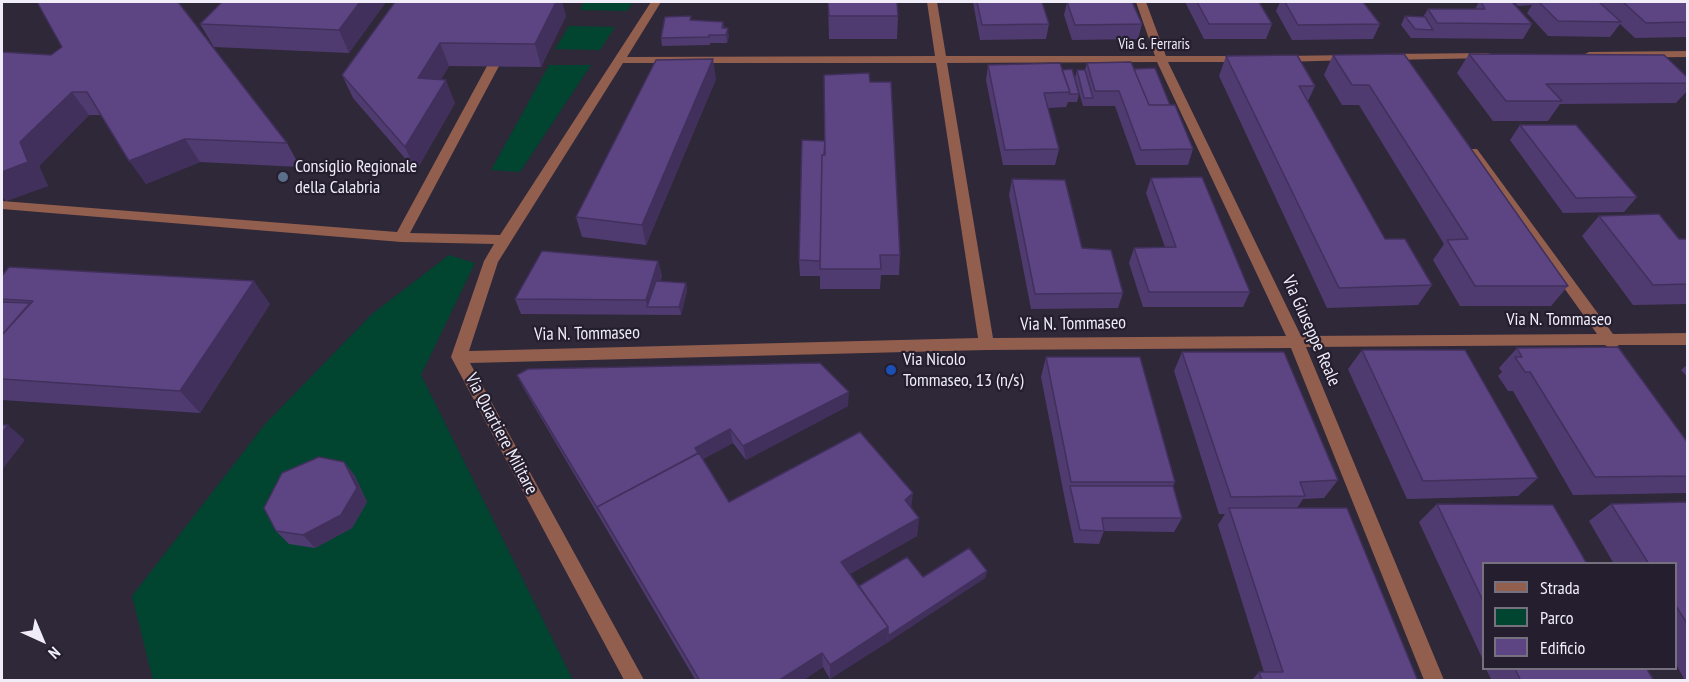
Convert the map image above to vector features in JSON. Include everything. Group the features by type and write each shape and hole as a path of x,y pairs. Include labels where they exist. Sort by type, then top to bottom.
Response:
{"street":[{"name":"Via Quartiere Militare","path":"634,681 459,357 491,261 656,2"},
{"path":"932,2 986,344"},
{"name":"Via Giuseppe Reale","path":"1141,2 1162,61 1296,341 1434,681"},
{"path":"1582,55 1688,54"},
{"name":"Via G. Ferraris","path":"620,60 1162,61 1365,58 1409,62 1499,56"},
{"path":"401,237 493,66"},
{"path":"1468,145 1622,358"},
{"path":"2,205 401,237 504,240"},
{"name":"Via N. Tommaseo","path":"459,357 986,344 1688,339"}],"green space":[{"path":"584,2 633,2 627,11 580,10"},
{"path":"569,26 615,27 600,50 555,49"},
{"path":"549,65 591,65 520,172 491,170"},
{"path":"449,255 475,263 421,375 573,680 153,680 132,596 265,424 372,314"}],"building":[{"path":"37,2 178,2 287,143 185,139 129,161 87,92 72,92 20,142 28,162 2,172 2,52 51,55 62,47"},
{"path":"222,2 360,2 339,30 200,24"},
{"path":"395,2 556,2 535,44 440,43 418,78 446,80 405,147 342,75"},
{"path":"828,2 897,2 898,16 829,16"},
{"path":"977,2 1042,2 1049,24 982,25"},
{"path":"1067,2 1132,2 1142,24 1075,25"},
{"path":"1197,2 1259,2 1272,24 1209,24"},
{"path":"1285,2 1363,2 1380,24 1298,25"},
{"path":"1481,2 1512,2 1532,24 1437,23 1428,9 1485,9"},
{"path":"1539,2 1599,2 1621,22 1558,21"},
{"path":"1623,2 1688,2 1688,22 1646,23"},
{"path":"691,16 690,20 723,22 722,28 728,28 726,35 661,38 665,17"},
{"path":"1405,16 1425,17 1433,30 1415,29"},
{"path":"1404,54 1568,286 1475,286 1447,240 1468,239 1369,85 1352,85 1333,55"},
{"path":"1469,54 1664,55 1688,78 1688,83 1546,84 1562,101 1506,101"},
{"path":"1297,55 1315,86 1299,86 1385,239 1405,239 1432,285 1339,288 1226,56"},
{"path":"713,59 642,225 576,217 656,60"},
{"path":"1131,62 1149,105 1175,105 1193,149 1141,150 1119,91 1095,91 1087,63"},
{"path":"1060,63 1070,92 1044,93 1059,149 1005,150 988,65"},
{"path":"1155,68 1170,105 1149,105 1134,69"},
{"path":"1072,69 1079,94 1069,94 1062,70"},
{"path":"1077,70 1085,70 1093,98 1084,98"},
{"path":"869,73 870,82 891,82 900,255 880,255 881,269 820,269 822,155 825,155 824,75"},
{"path":"1520,125 1576,125 1637,197 1576,198"},
{"path":"802,140 825,141 824,155 822,155 820,261 799,260"},
{"path":"1202,177 1250,292 1149,292 1134,248 1176,247 1151,178"},
{"path":"1012,179 1065,180 1082,248 1111,250 1123,293 1035,294"},
{"path":"1659,214 1679,239 1688,239 1688,284 1653,285 1599,216"},
{"path":"542,251 658,261 646,300 515,299"},
{"path":"9,267 254,281 180,391 2,379 2,335 33,301 2,299 2,276"},
{"path":"656,281 686,283 679,307 647,307"},
{"path":"2,302 30,303 2,335"},
{"path":"1618,347 1688,443 1688,476 1595,477 1530,372 1525,372 1515,357 1522,357 1517,348"},
{"path":"1362,350 1465,350 1538,478 1423,481"},
{"path":"1182,352 1284,352 1338,480 1300,482 1305,496 1231,497"},
{"path":"1046,357 1140,357 1175,482 1071,482"},
{"path":"820,363 849,392 743,446 730,429 695,448 698,453 597,507 599,511 517,375 528,369"},
{"path":"2,425 8,425 2,433"},
{"path":"860,432 913,493 905,500 919,518 841,562 888,627 830,665 822,653 778,681 700,681 597,507 699,453 729,502"},
{"path":"319,457 344,462 357,488 341,515 303,535 276,531 264,508 282,473"},
{"path":"1070,486 1173,486 1182,518 1102,518 1104,531 1080,530"},
{"path":"1688,502 1688,625 1677,608 1677,562 1648,562 1611,504"},
{"path":"1437,504 1553,505 1586,562 1482,562 1482,599"},
{"path":"1229,508 1347,508 1418,681 1262,681 1259,672 1283,672"},
{"path":"969,548 987,571 888,636 888,627 859,586 907,557 923,577"},
{"path":"1516,670 1648,670 1654,681 1521,681"}],"place":[{"name":"Consiglio Regionale della Calabria","path":"283,177"},
{"name":"Via Nicolo Tommaseo, 13 (n/s)","path":"891,370"}]}
